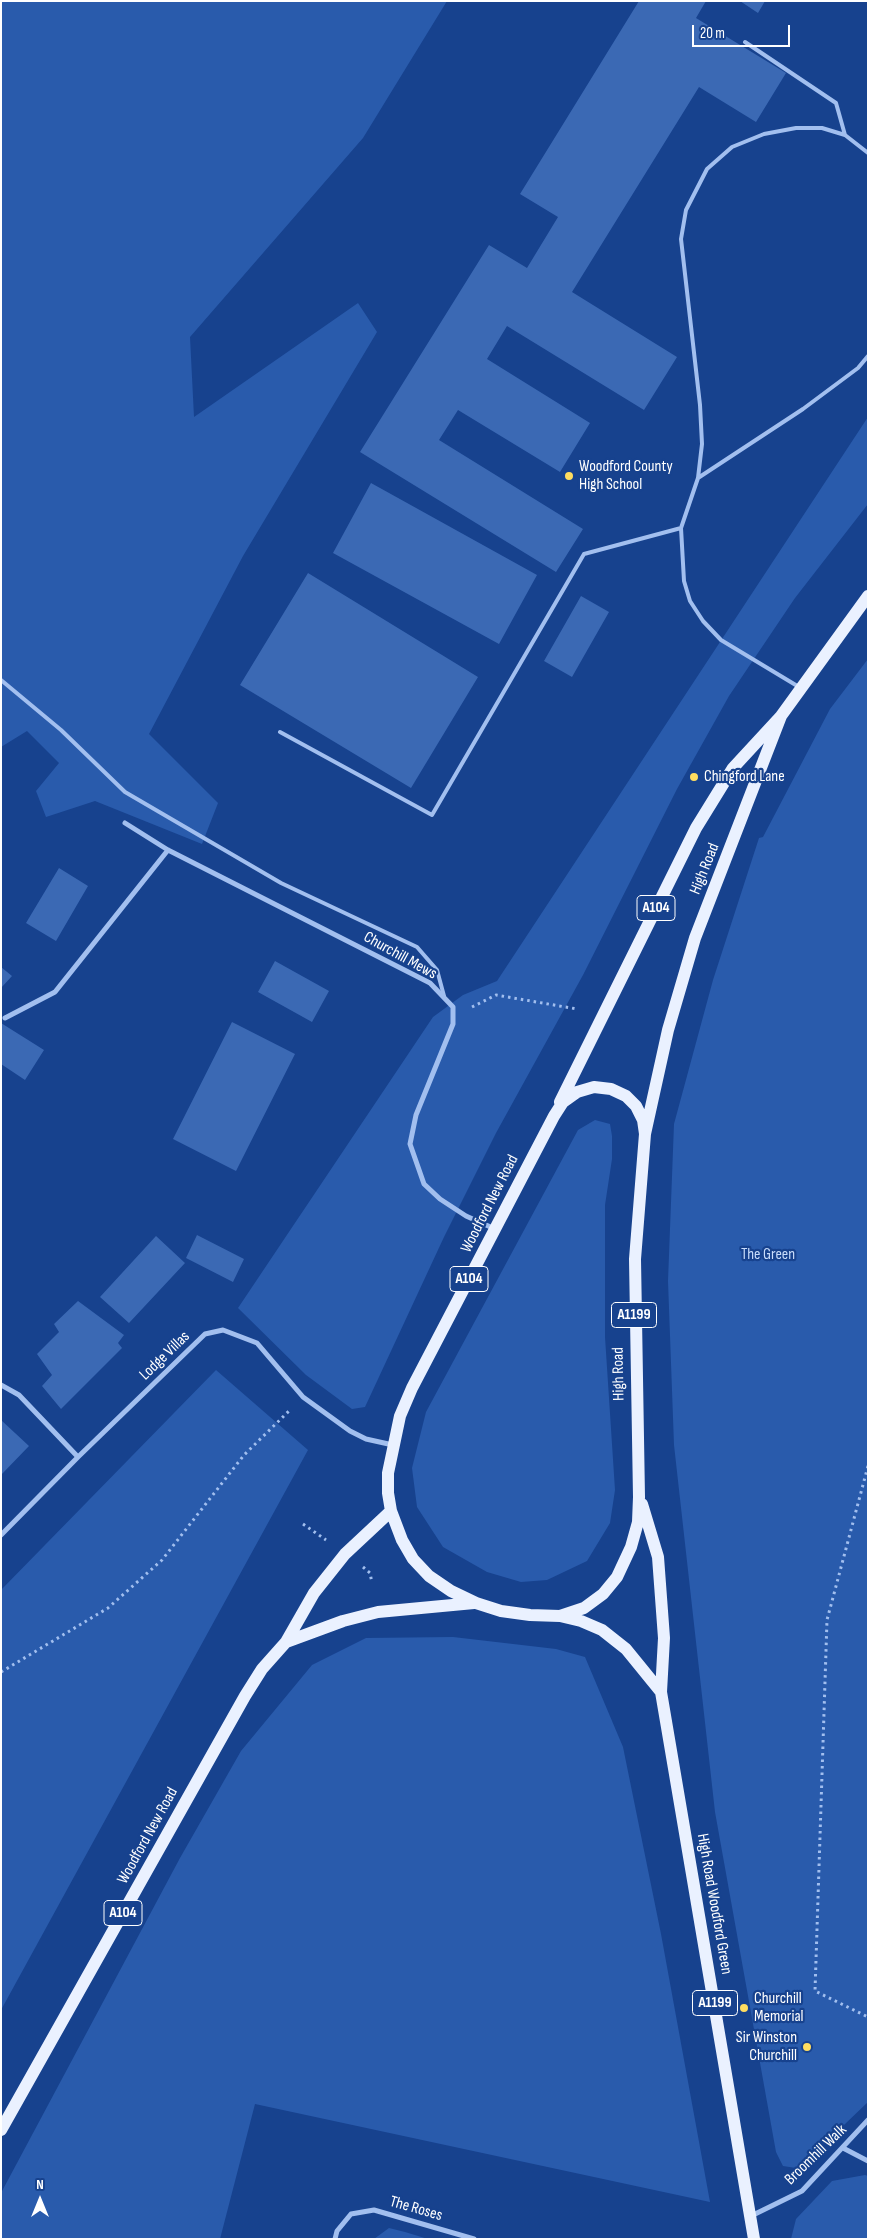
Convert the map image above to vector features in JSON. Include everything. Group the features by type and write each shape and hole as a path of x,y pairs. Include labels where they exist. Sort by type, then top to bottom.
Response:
{"main road":[{"name":"A104","path":"781,716 868,596"},
{"name":"High Road","path":"554,1116 696,828 733,768 781,716"},
{"name":"High Road","path":"640,1497 634,1315 635,1259 645,1134 668,1030 695,938 781,716"},
{"name":"Woodford New Road","path":"640,1497 638,1522 631,1547 617,1577 603,1594 584,1608 560,1616 501,1611 476,1603 451,1591 429,1576 413,1559 402,1540 391,1511 388,1493 388,1473 392,1445 400,1416 412,1388 563,1102 577,1092 594,1087 611,1089 626,1096 636,1106 645,1134"},
{"name":"High Road Woodford Green","path":"640,1497 658,1557 664,1638 660,1692 754,2239"},
{"name":"Woodford New Road","path":"1,2130 245,1696 262,1670 286,1642 314,1593 345,1554 391,1511"},
{"name":"Woodford New Road","path":"286,1642 343,1621 378,1612 476,1603"},
{"name":"High Road Woodford Green","path":"560,1616 581,1621 602,1630 626,1649 660,1692"}],"street":[{"name":"Churchill Mews","path":"125,823 168,850 430,983 453,1007 453,1014"},
{"path":"5,1018 55,992 168,850"},
{"path":"453,1014 453,1024 416,1115 410,1144 424,1184 440,1199 466,1216 495,1229"},
{"name":"Lodge Villas","path":"1,1535 78,1457 205,1334 223,1330 257,1343 303,1397 366,1439 392,1445"},
{"path":"1,1385 18,1394 78,1457"},
{"name":"Broomhill Walk","path":"751,2216 802,2191 868,2120"},
{"path":"843,2148 868,2161"},
{"name":"The Roses","path":"335,2239 338,2231 351,2214 374,2210 474,2239"}],"lane":[{"path":"745,42 836,103 845,135"},
{"path":"801,688 721,640 703,622 690,601 684,581 681,528 698,478 702,444 700,406 681,239 686,210 707,169 732,147 764,134 796,128 822,128 845,135 868,153"},
{"path":"698,478 802,409 858,368 868,356"},
{"path":"280,732 432,815 584,554 681,528"},
{"path":"1,680 61,730 125,792 281,883 417,947 437,970 444,998"}],"path":[{"path":"453,1014 466,1010 496,995 577,1009"},
{"path":"1,1672 108,1608 162,1560 244,1455 303,1397"},
{"path":"868,1466 827,1620 815,1991 868,2017"},
{"path":"303,1524 326,1541"},
{"path":"362,1567 370,1573 372,1583"}],"green space":[{"path":"1,1 447,1 363,138 190,337 194,417 358,303 377,332 243,556 149,734 218,803 202,844 95,801 46,817 36,791 59,763 27,731 1,747"},
{"path":"868,417 868,504 795,598 729,696 677,789 583,975 496,1133 444,1237 365,1407 352,1409 306,1375 238,1308 433,1017 463,995 497,981"},
{"name":"The Green","path":"868,659 868,2102 822,2146 813,2159 796,2168 783,2166 776,2152 715,1812 674,1445 668,1281 674,1124 713,980 759,838 763,837 830,709"},
{"path":"595,1120 610,1124 612,1136 612,1159 605,1205 605,1337 615,1490 610,1523 587,1561 547,1580 521,1582 487,1572 443,1547 417,1507 412,1468 426,1412 578,1130"},
{"path":"216,1370 308,1450 1,2010 1,1590"},
{"path":"453,1637 556,1649 585,1657 623,1747 661,1934 710,2202 255,2104 220,2239 1,2239 1,2193 180,1858 241,1751 312,1665 366,1638"},
{"path":"868,2176 868,2239 791,2239 796,2219 832,2181"},
{"path":"389,2228 405,2232 428,2239 374,2239"}],"building":[{"path":"639,1 706,1 696,18 786,73 756,122 699,87 572,292 677,357 644,410 507,326 487,359 590,423 560,472 458,410 439,440 583,529 556,572 360,452 489,245 527,268 558,217 520,194"},
{"path":"740,1 765,1 758,13"},
{"path":"371,483 537,575 499,644 333,553"},
{"path":"308,573 478,677 411,788 240,685"},
{"path":"581,596 609,612 572,677 544,661"},
{"path":"59,868 88,886 56,941 26,923"},
{"path":"275,961 329,991 312,1022 258,992"},
{"path":"1,967 12,976 1,988"},
{"path":"232,1022 295,1054 236,1171 173,1139"},
{"path":"1,1023 44,1050 25,1080 1,1064"},
{"path":"197,1235 244,1259 233,1282 186,1258"},
{"path":"156,1236 185,1263 129,1323 100,1297"},
{"path":"78,1301 124,1335 118,1343 122,1348 61,1409 42,1386 52,1375 37,1354 59,1332 54,1324"},
{"path":"1,1420 29,1446 1,1475"}],"place":[{"name":"Woodford County High School","path":"569,476"},
{"name":"Chingford Lane","path":"694,777"},
{"name":"Churchill Memorial","path":"744,2008"},
{"name":"Sir Winston Churchill","path":"807,2047"}]}
